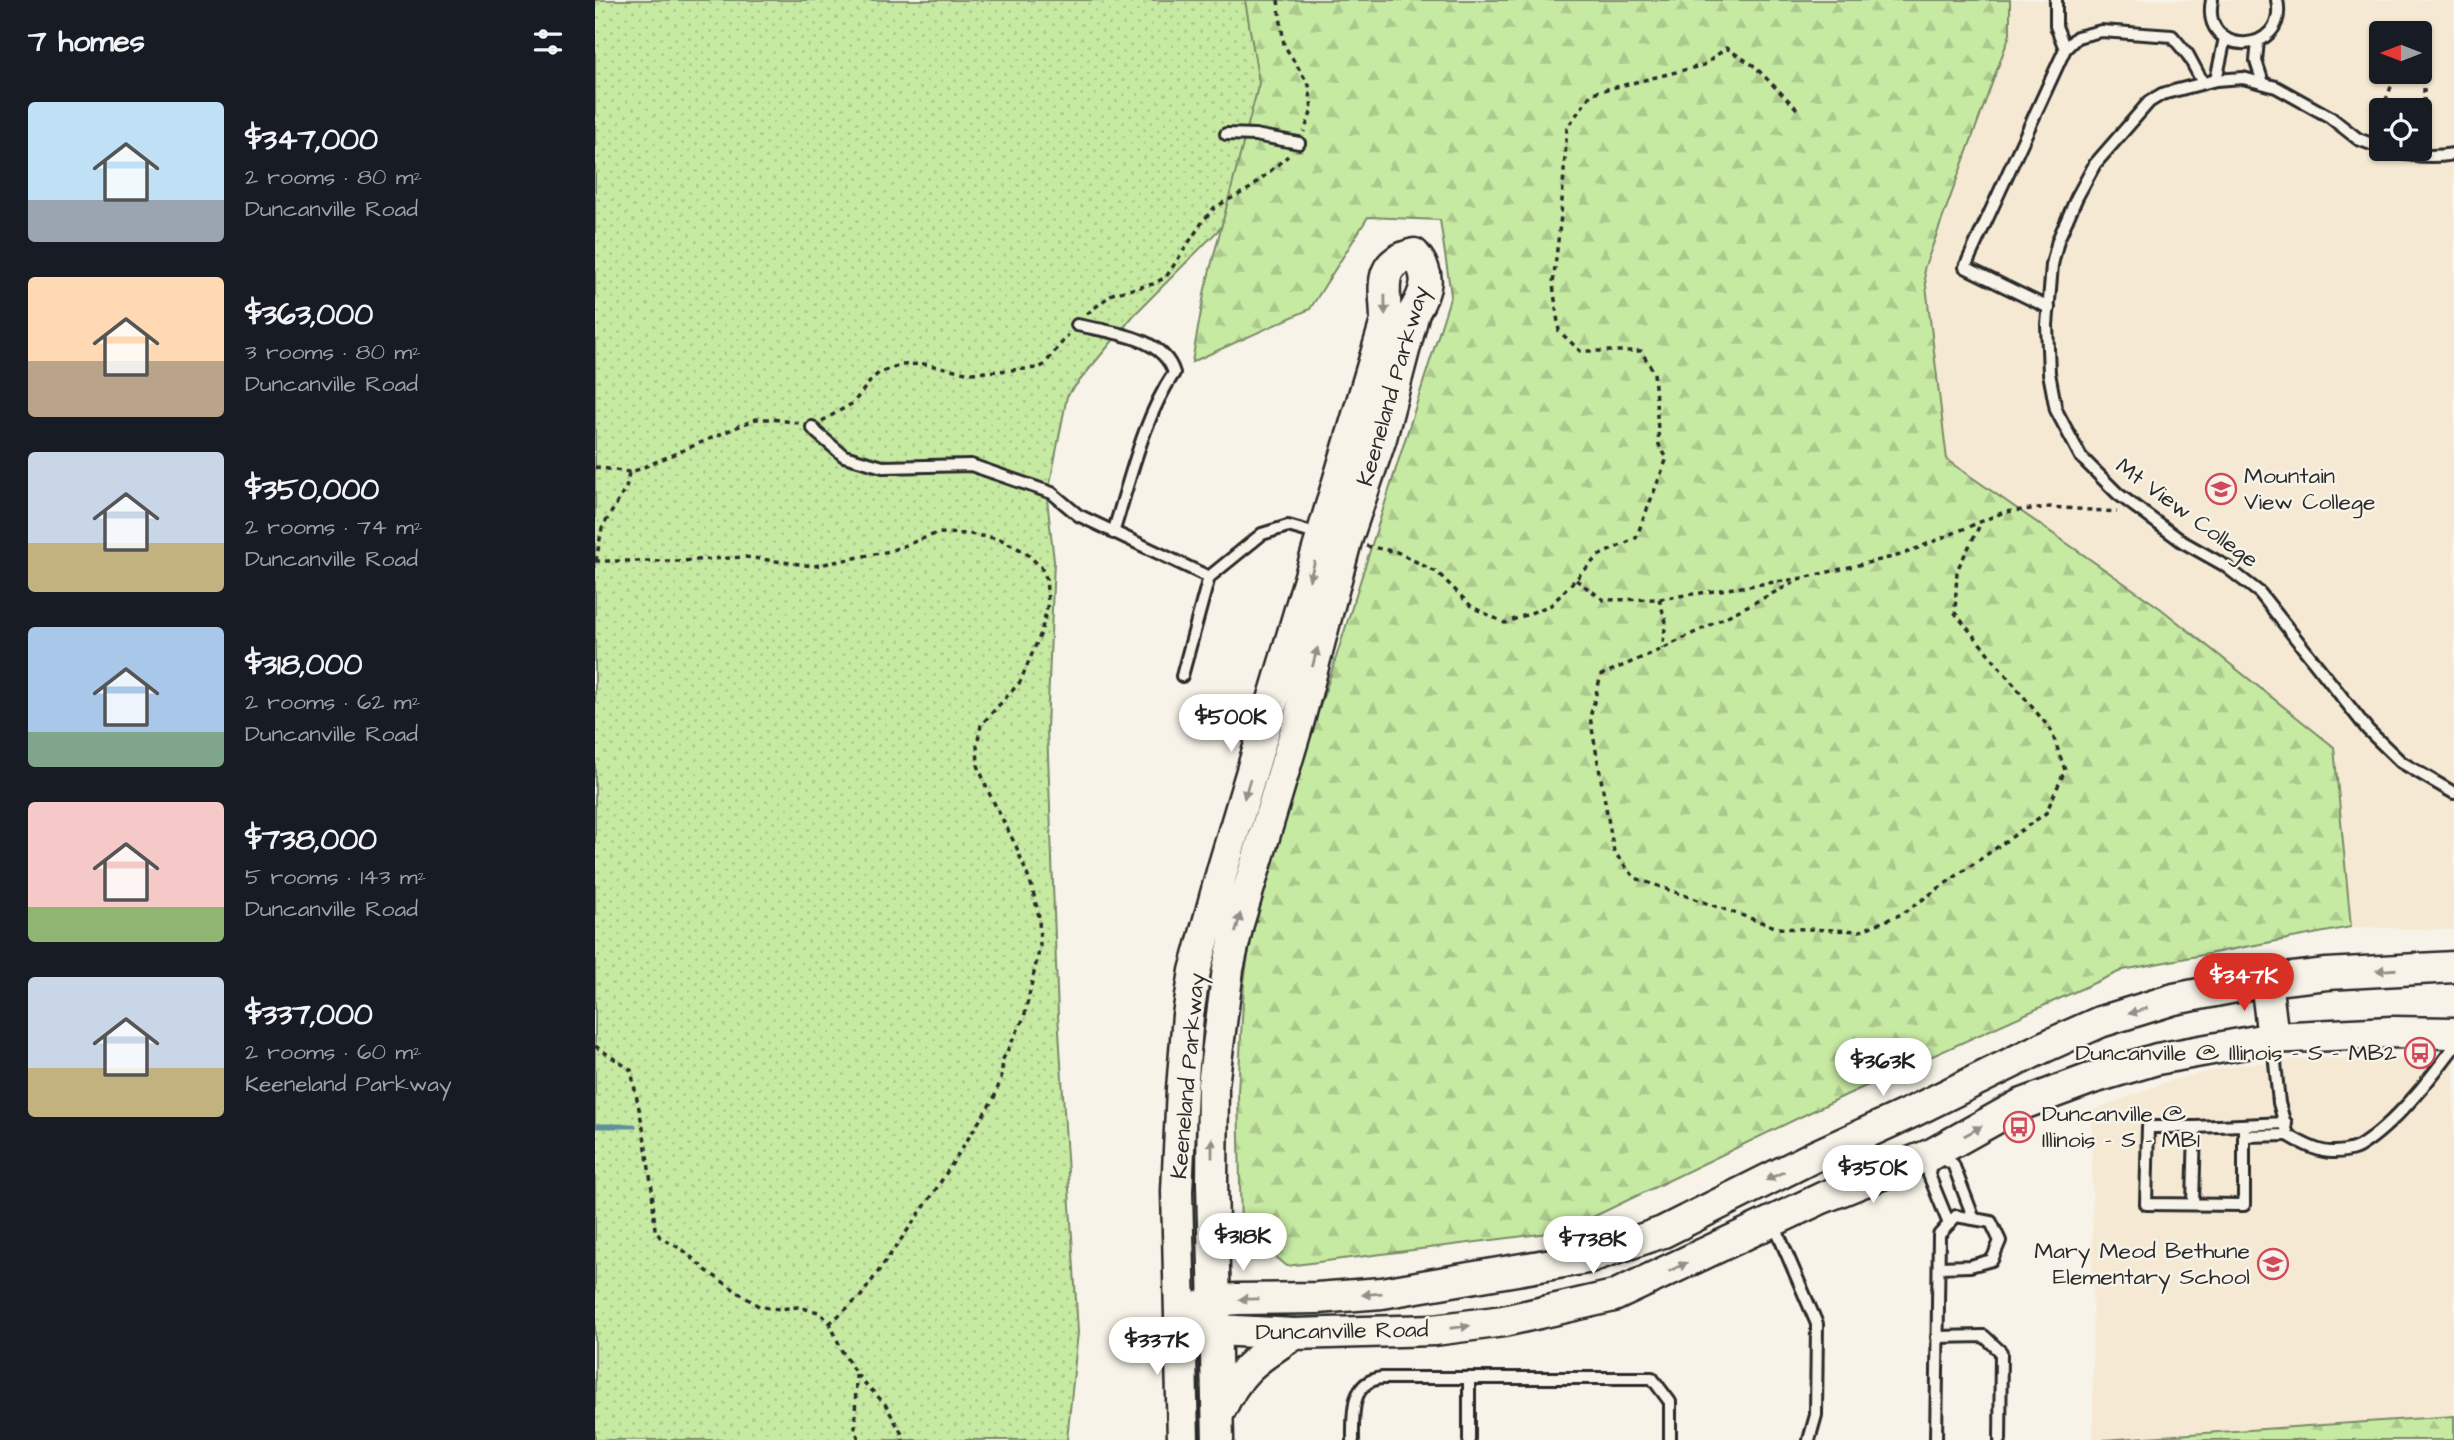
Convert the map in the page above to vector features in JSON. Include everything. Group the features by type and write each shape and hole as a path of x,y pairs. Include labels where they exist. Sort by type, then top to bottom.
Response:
{"main road":[{"name":"Keeneland Parkway","path":"1183,1440 1177,1191 1188,1015 1195,971 1223,868 1334,538 1381,438 1414,312 1424,295 1424,268 1414,254 1400,257 1387,268 1384,279 1385,321 1334,538 1299,720 1238,923 1228,969 1213,1085 1212,1190 1218,1426"},
{"name":"Duncanville Road","path":"1216,1316 1237,1299 1317,1298 1382,1293 1587,1258 1663,1231 2100,1022 2174,999 2266,981 2327,974 2454,967"},
{"path":"2266,981 2273,1038"},
{"name":"Duncanville Road","path":"1179,1314 1216,1316 1294,1334 1434,1331 1504,1321 1614,1296 1822,1198 1933,1154 2020,1105 2090,1079 2157,1059 2273,1038 2391,1032 2454,1033"},
{"path":"1912,1112 1933,1154"},
{"path":"1177,1191 1212,1190"},
{"path":"1563,1263 1575,1305"},
{"path":"1218,1426 1230,1388 1244,1370 1294,1334"}],"lane":[{"path":"2056,0 2056,26 2066,49"},
{"path":"2212,0 2211,19 2217,30 2225,38 2243,44 2258,41 2268,34 2277,19 2277,0"},
{"path":"2049,308 1965,267 2066,49 2077,37 2101,31 2172,36 2188,55 2203,83"},
{"path":"2216,80 2225,38"},
{"path":"2258,41 2256,61 2263,83"},
{"name":"Mt View College","path":"2369,143 2358,139 2330,117 2276,87 2243,78 2203,83 2162,94 2149,102 2095,164 2058,240 2052,265 2047,325 2049,373 2056,410 2081,457 2118,494 2183,542 2224,565 2260,593 2368,730 2401,762 2454,793"},
{"path":"1226,134 1255,135 1299,143"},
{"name":"Mt View College","path":"2432,155 2454,154"},
{"path":"1077,325 1134,338 1159,350 1171,363 1174,373 1165,387 1142,443 1113,533"},
{"path":"812,427 843,456 883,467 971,465 1052,492 1078,515 1209,577"},
{"path":"1182,676 1209,577 1262,534 1288,526 1334,538"},
{"path":"2273,1038 2279,1103 2288,1135"},
{"path":"2244,1130 2244,1205 2146,1203 2148,1126 2244,1130 2288,1135 2303,1144 2332,1153 2358,1148 2380,1130 2427,1082 2454,1047"},
{"path":"2244,1130 2285,1123"},
{"path":"2193,1205 2195,1127"},
{"path":"1949,1224 1929,1175 1933,1154 1953,1164 1974,1219"},
{"path":"1936,1440 1939,1234 1956,1216 1991,1222 2000,1241 1992,1260 1970,1266 1939,1268"},
{"path":"1773,1221 1818,1324 1816,1415 1809,1440"},
{"path":"1937,1337 1984,1336 2001,1352 2000,1440"},
{"path":"1353,1440 1353,1407 1360,1388 1375,1378 1652,1378 1670,1402 1670,1440"},
{"path":"1469,1378 1469,1440"}],"path":[{"path":"595,467 629,472 672,457 748,422 772,419 812,427 853,403 871,379 890,368 912,364 989,373 1039,368 1044,365 1094,306 1112,294 1153,284 1166,277 1215,207 1260,181 1299,143 1312,110 1311,97 1309,85 1284,45 1278,0"},
{"path":"1334,538 1397,552 1438,573 1472,607 1506,623 1551,605 1598,556 1636,538 1667,458 1660,444 1654,372 1641,351 1580,351 1559,331 1553,284 1567,128 1592,93 1704,65 1726,48 1753,65 1799,111"},
{"path":"629,472 626,488 602,528 596,561 680,561 745,557 814,566 890,551 938,533 969,534 1000,540 1025,552 1041,567 1046,578 1048,603 1041,633 1020,682 981,725 977,746 978,765 1033,887 1039,917 1040,946 1024,1018 1003,1059 1001,1079 994,1098 931,1197 861,1296 830,1323"},
{"path":"1576,580 1604,600 1659,599 1803,578 1901,555 2004,512 2050,507 2145,514"},
{"path":"1803,578 1662,649 1601,675 1590,717 1614,852 1635,878 1778,928 1860,931 1902,914 2046,813 2065,769 2051,730 1955,613 1957,570 1981,523"},
{"path":"1659,599 1666,622 1662,649"},
{"path":"595,1046 631,1070 645,1140 655,1230 660,1237 683,1250 707,1271 760,1307 808,1308 819,1312 830,1323 856,1374 885,1404 903,1440"},
{"path":"856,1374 855,1428 859,1440"}],"shaded area":[{"name":"Mountain View College","path":"2010,0 2454,0 2454,930 2351,927 2333,747 2160,608 1947,460 1924,269 2010,35"},
{"name":"Mary Meod Bethune Elementary School","path":"2314,1058 2454,1059 2454,1416 2093,1440 2092,1111 2171,1080 2238,1065"}],"green space":[{"path":"595,0 1355,0 1308,140 1134,315 1067,396 1047,499 1054,561 1047,729 1058,1015 1078,1332 1067,1440 595,1440"},
{"path":"1245,0 2010,0 2010,34 1924,269 1947,460 2160,608 2334,747 2351,927 2123,970 1846,1095 1564,1231 1287,1266 1241,1228 1238,1092 1244,982 1258,889 1327,686 1451,295 1440,220 1368,217 1310,309 1192,362 1205,289 1259,83"},
{"path":"2454,1416 2454,1440 2103,1440"}],"waterway":[{"path":"595,1126 634,1126"}],"place":[{"name":"Mountain View College","path":"2221,489"},
{"name":"Duncanville @ Illinois - S - MB2","path":"2420,1053"},
{"name":"Duncanville @ Illinois - S - MB1","path":"2019,1127"},
{"name":"Mary Meod Bethune Elementary School","path":"2273,1264"}]}
